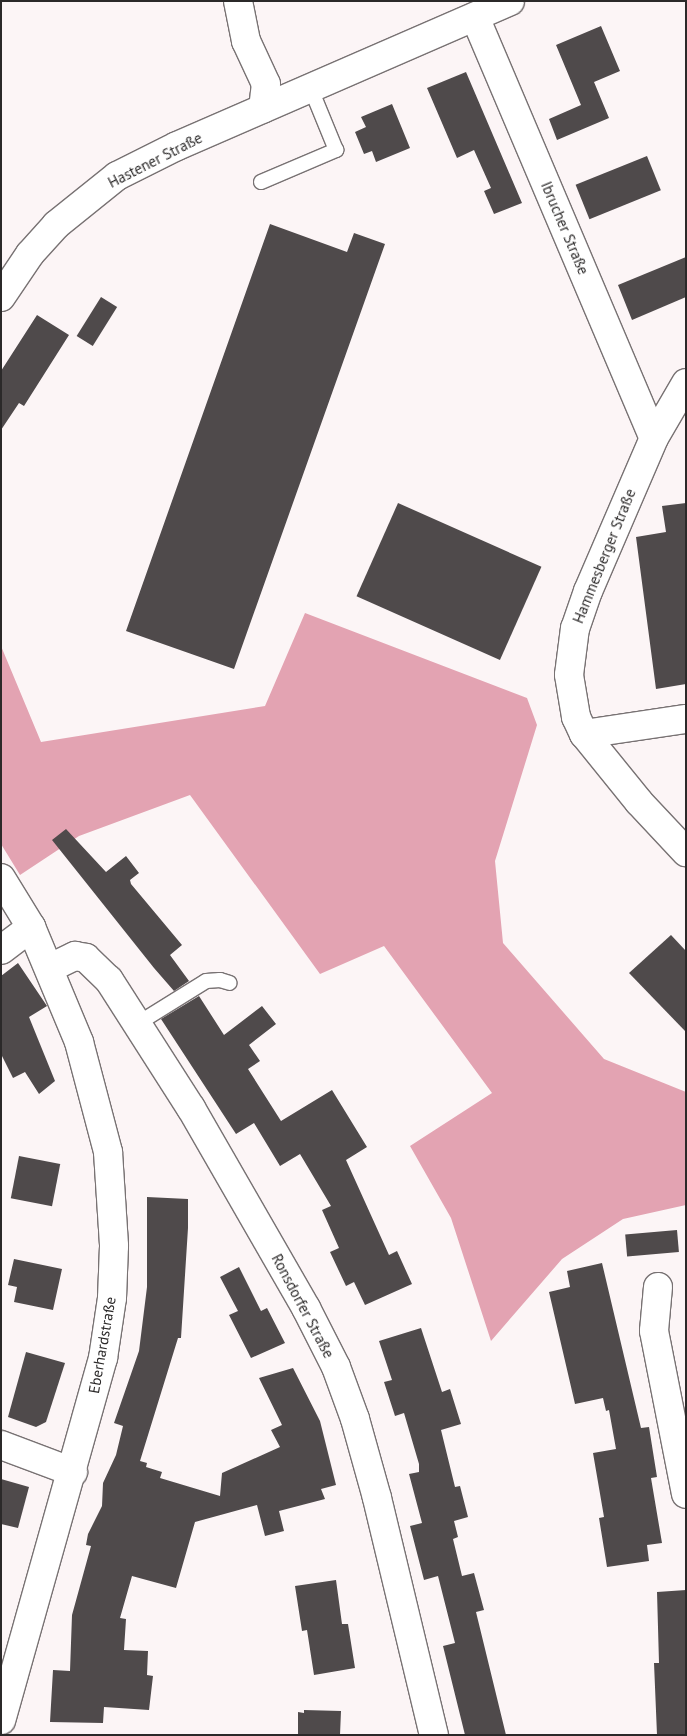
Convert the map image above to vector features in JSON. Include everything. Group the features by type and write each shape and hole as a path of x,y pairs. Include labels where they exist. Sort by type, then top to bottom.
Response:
{"main road":[{"path":"238,1 246,41 266,84 264,109"},
{"name":"Hastener Straße","path":"1,298 30,254 56,225 117,176 510,1"},
{"name":"Ibrucher Straße","path":"475,18 654,438"},
{"name":"Hammesberger Straße","path":"686,383 654,438 624,504 575,628 570,684 576,716 584,734 639,802 686,852"},
{"path":"584,734 686,719"},
{"path":"1,878 31,927 50,968"},
{"path":"1,950 31,927"},
{"name":"Ronsdorfer Straße","path":"50,968 75,956 86,958 109,980 191,1108 306,1308 336,1367 377,1498 434,1735"},
{"name":"Eberhardstraße","path":"1,1720 73,1472 103,1358 112,1298 114,1208 104,1129 79,1042 50,968"},
{"path":"658,1287 654,1331 686,1494"},
{"path":"1,1445 73,1472"}],"lane":[{"path":"261,182 336,150 311,89"},
{"path":"137,1024 206,981 220,980 230,983"}],"shaded area":[{"path":"305,613 527,698 537,725 495,861 503,943 604,1059 686,1092 686,1205 623,1219 562,1259 491,1341 451,1218 410,1146 492,1093 384,946 320,974 190,795 79,836 20,875 1,844 1,646 41,742 265,706"}],"building":[{"path":"601,26 620,71 594,82 609,118 557,140 549,119 581,105 556,45"},
{"path":"466,72 522,203 494,214 484,191 491,188 474,150 457,158 427,88"},
{"path":"392,104 410,148 376,162 372,151 364,154 355,132 366,127 361,117"},
{"path":"647,156 661,190 589,219 576,185"},
{"path":"270,224 347,252 354,233 385,244 234,669 126,631"},
{"path":"686,257 686,297 632,320 618,285"},
{"path":"101,297 117,307 93,346 77,336"},
{"path":"37,315 69,335 24,406 19,403 1,430 1,371"},
{"path":"398,503 541,567 500,660 357,596"},
{"path":"686,503 686,684 656,689 636,537 666,532 662,506"},
{"path":"66,829 106,872 126,856 139,873 130,880 131,884 182,945 170,955 189,981 174,991 154,968 52,840"},
{"path":"671,935 686,951 686,1032 629,973"},
{"path":"18,963 47,1006 29,1017 55,1081 39,1094 25,1072 13,1078 1,1054 1,976"},
{"path":"199,996 224,1035 262,1006 276,1024 249,1045 260,1061 248,1069 281,1121 332,1090 367,1147 346,1160 389,1255 397,1251 412,1284 365,1305 354,1282 346,1286 330,1252 339,1248 322,1210 331,1206 300,1154 280,1166 254,1123 236,1134 161,1019"},
{"path":"19,1156 60,1164 52,1206 11,1198"},
{"path":"147,1197 188,1199 188,1228 181,1338 178,1338 140,1461 147,1463 146,1467 162,1472 160,1478 220,1496 222,1473 280,1447 271,1430 282,1425 259,1378 293,1368 320,1421 336,1485 321,1489 325,1499 279,1511 284,1531 265,1536 257,1505 195,1522 176,1588 132,1576 120,1618 126,1619 124,1650 148,1651 147,1675 153,1676 149,1710 104,1707 103,1723 50,1722 53,1670 70,1671 72,1615 91,1546 86,1545 88,1534 102,1506 103,1483 116,1455 123,1426 114,1423 139,1351 147,1287"},
{"path":"677,1230 679,1252 627,1256 625,1235"},
{"path":"14,1259 62,1269 53,1310 14,1302 17,1287 8,1285"},
{"path":"602,1263 641,1428 649,1427 657,1477 651,1478 662,1543 647,1545 649,1561 607,1567 599,1518 604,1517 593,1453 616,1449 609,1410 606,1411 603,1398 575,1404 549,1292 570,1287 567,1271"},
{"path":"239,1267 261,1311 267,1308 285,1343 251,1358 229,1315 238,1311 220,1277"},
{"path":"421,1328 442,1392 450,1389 461,1424 441,1430 455,1487 460,1486 468,1517 454,1521 458,1537 453,1539 462,1576 474,1573 484,1610 476,1612 506,1735 465,1735 443,1646 455,1643 438,1576 424,1580 410,1526 422,1523 409,1474 419,1472 419,1464 404,1413 395,1416 384,1382 392,1380 379,1341"},
{"path":"26,1352 65,1363 46,1422 36,1427 8,1417"},
{"path":"1,1479 29,1487 18,1528 1,1524"},
{"path":"336,1580 342,1624 348,1624 355,1668 314,1675 307,1630 302,1631 295,1586"},
{"path":"686,1590 686,1735 657,1735 654,1663 659,1663 657,1592"},
{"path":"304,1710 341,1711 340,1735 298,1735 298,1712 304,1713"}]}
